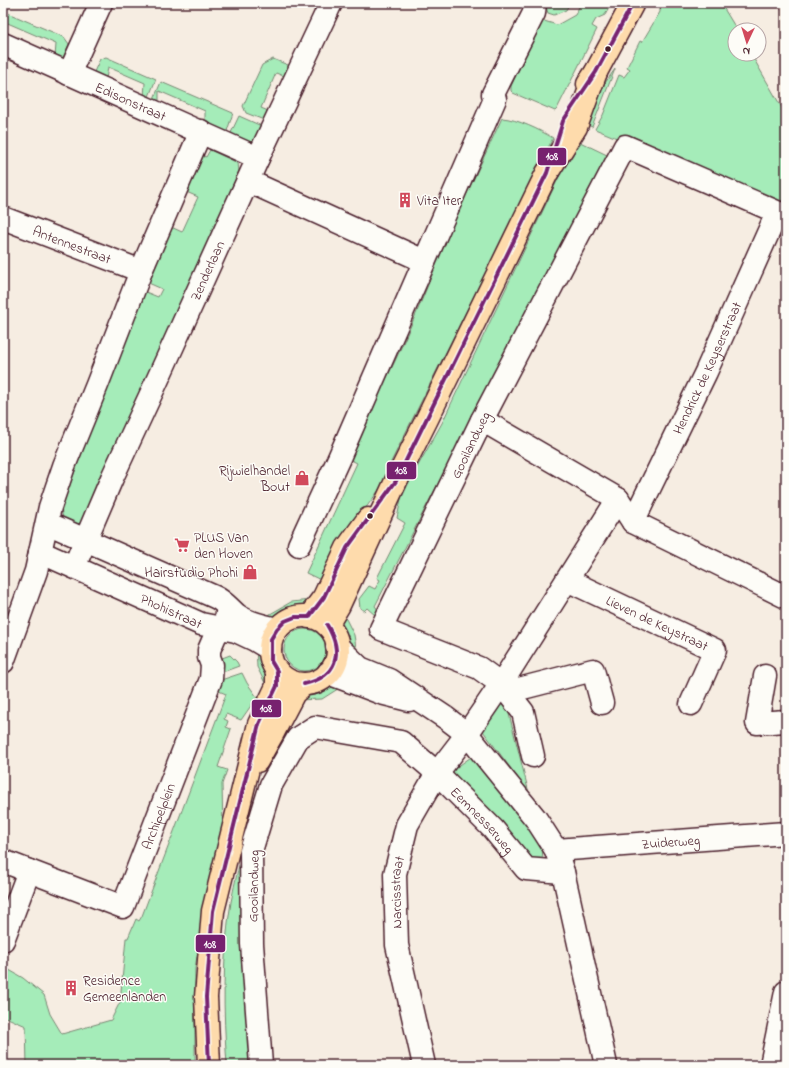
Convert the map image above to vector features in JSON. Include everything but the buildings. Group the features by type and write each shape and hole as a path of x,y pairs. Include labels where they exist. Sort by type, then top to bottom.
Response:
{"main road":[{"path":"318,621 339,605 396,481 547,173 563,121 596,72 633,3"},
{"path":"295,617 318,621 336,638 337,656 334,665 328,673 315,682 304,684 289,680 277,671 271,661 271,639 276,629 295,617"},
{"name":"Gooilandweg","path":"209,1065 206,997 213,911 259,724 277,686 277,671"},
{"name":"Gooilandweg","path":"244,783 294,693 304,684"}],"street":[{"path":"69,74 101,3"},
{"name":"Zenderlaan","path":"74,567 112,478 258,158 331,3"},
{"path":"299,545 495,99 493,94 534,13 536,3"},
{"name":"Edisonstraat","path":"3,44 201,131 258,158"},
{"path":"5,650 36,571 50,507 64,466 141,271 201,131"},
{"name":"Gooilandweg","path":"504,688 479,668 381,629 482,420 625,146 781,214"},
{"path":"248,181 424,261"},
{"name":"Hendrick de Keyserstraat","path":"633,522 781,214"},
{"name":"Antennestraat","path":"3,218 141,271"},
{"path":"482,420 618,499 633,522 786,595"},
{"path":"467,734 504,688 567,580 618,499"},
{"path":"46,523 86,539 215,597 239,616 261,626 276,629"},
{"name":"Phohistraat","path":"40,552 201,624 236,631 255,640 270,650"},
{"name":"Lieven de Keystraat","path":"567,580 715,650 691,704"},
{"name":"Archipelplein","path":"3,861 123,907 211,679 212,665 209,657 209,650 226,619 228,606"},
{"path":"337,646 360,668 389,680 446,718 467,734 536,819 556,850 563,872 606,1065"},
{"path":"504,688 593,670 602,703"},
{"path":"328,673 381,693 422,703"},
{"path":"765,676 757,723 786,721"},
{"path":"504,688 523,712 533,756"},
{"name":"Gooilandweg","path":"261,1065 252,944 251,851 271,784 298,738 315,727"},
{"name":"Eemnesserweg","path":"315,727 401,742 437,773 494,829 526,869 563,872"},
{"name":"Narcisstraat","path":"424,1065 397,945 395,874 407,825 437,773 467,734"},
{"name":"Zuiderweg","path":"556,850 786,833"},
{"path":"3,940 29,871"},
{"path":"771,1065 786,992"}],"green space":[{"path":"547,3 570,3 566,10 554,15 548,13 546,7"},
{"path":"581,3 612,3 605,15 596,19 592,26 597,29 557,109 555,111 513,93 511,91 511,86 541,20 557,25 575,15"},
{"path":"660,3 724,3 723,7 732,22 727,22 727,62 756,62 786,115 786,211 733,186 595,129 603,115 619,75 624,77 630,69 627,67 640,41 642,42 660,12"},
{"path":"3,11 64,37 69,44 62,60 55,57 56,44 3,21"},
{"path":"106,57 156,79 148,99 144,97 145,83 108,67 106,79 93,74 100,59"},
{"path":"273,59 293,67 288,78 276,73 261,108 273,113 269,122 246,113 243,106 262,65"},
{"path":"615,69 592,127 588,125 600,90"},
{"path":"161,82 233,113 226,134 205,124 205,111 159,91 159,100 155,102 153,101"},
{"path":"239,116 266,128 261,140 248,143 230,135"},
{"path":"502,118 528,125 553,138 389,466 380,488 356,522 327,583 306,573 357,463 347,458 395,361 456,217"},
{"path":"578,141 607,155 375,606 379,611 376,616 367,608 364,611 360,608 359,599 369,586 375,589 380,580 377,578 405,523 397,518 402,494 442,423 565,164"},
{"path":"210,150 238,163 239,171 85,522 73,525 63,519 61,508 143,291 158,297 162,289 144,281 169,226 182,232 198,197 184,191 200,154 206,157"},
{"path":"311,600 310,607 281,618 265,617 291,602"},
{"path":"343,613 354,635 358,659 344,638 342,627"},
{"path":"305,629 320,635 326,650 320,665 305,671 290,665 284,650 290,635"},
{"path":"256,646 264,656 268,665 269,674 267,687 257,667"},
{"path":"230,655 239,666 220,673 217,660"},
{"path":"242,673 257,697 241,720 226,714 224,719 228,721 226,727 231,729 218,767 227,770 222,784 223,830 201,931 195,969 195,1065 27,1065 26,1026 3,1016 4,967 23,978 44,995 50,1014 62,1034 111,1020 120,1002 126,938 128,938 136,919 139,921 142,916 226,694 214,689 221,680"},
{"path":"334,684 344,685 322,699 297,700 306,692 317,691"},
{"path":"505,698 529,793 483,731"},
{"path":"474,755 536,835 542,846 543,861 531,862 450,772"},
{"path":"246,839 254,1065 227,1065 224,1004 226,942 231,902"}],"transit line":[{"name":"108","path":"309,617 324,597 347,548 396,481 547,173 563,121 596,72 633,3"},
{"name":"108","path":"209,1065 206,997 213,911 259,724 277,686 277,671 271,661 271,639 277,629 285,621 295,617 309,617"},
{"name":"108","path":"304,684 315,681 324,676 330,670 334,662 336,654 335,645 327,625"}],"place":[{"name":"Vita Iter","path":"405,200"},
{"name":"Rijwielhandel Bout","path":"302,478"},
{"name":"PLUS Van den Hoven","path":"182,545"},
{"name":"Hairstudio Phohi","path":"250,572"},
{"name":"Residence Gemeenlanden","path":"71,988"}]}
